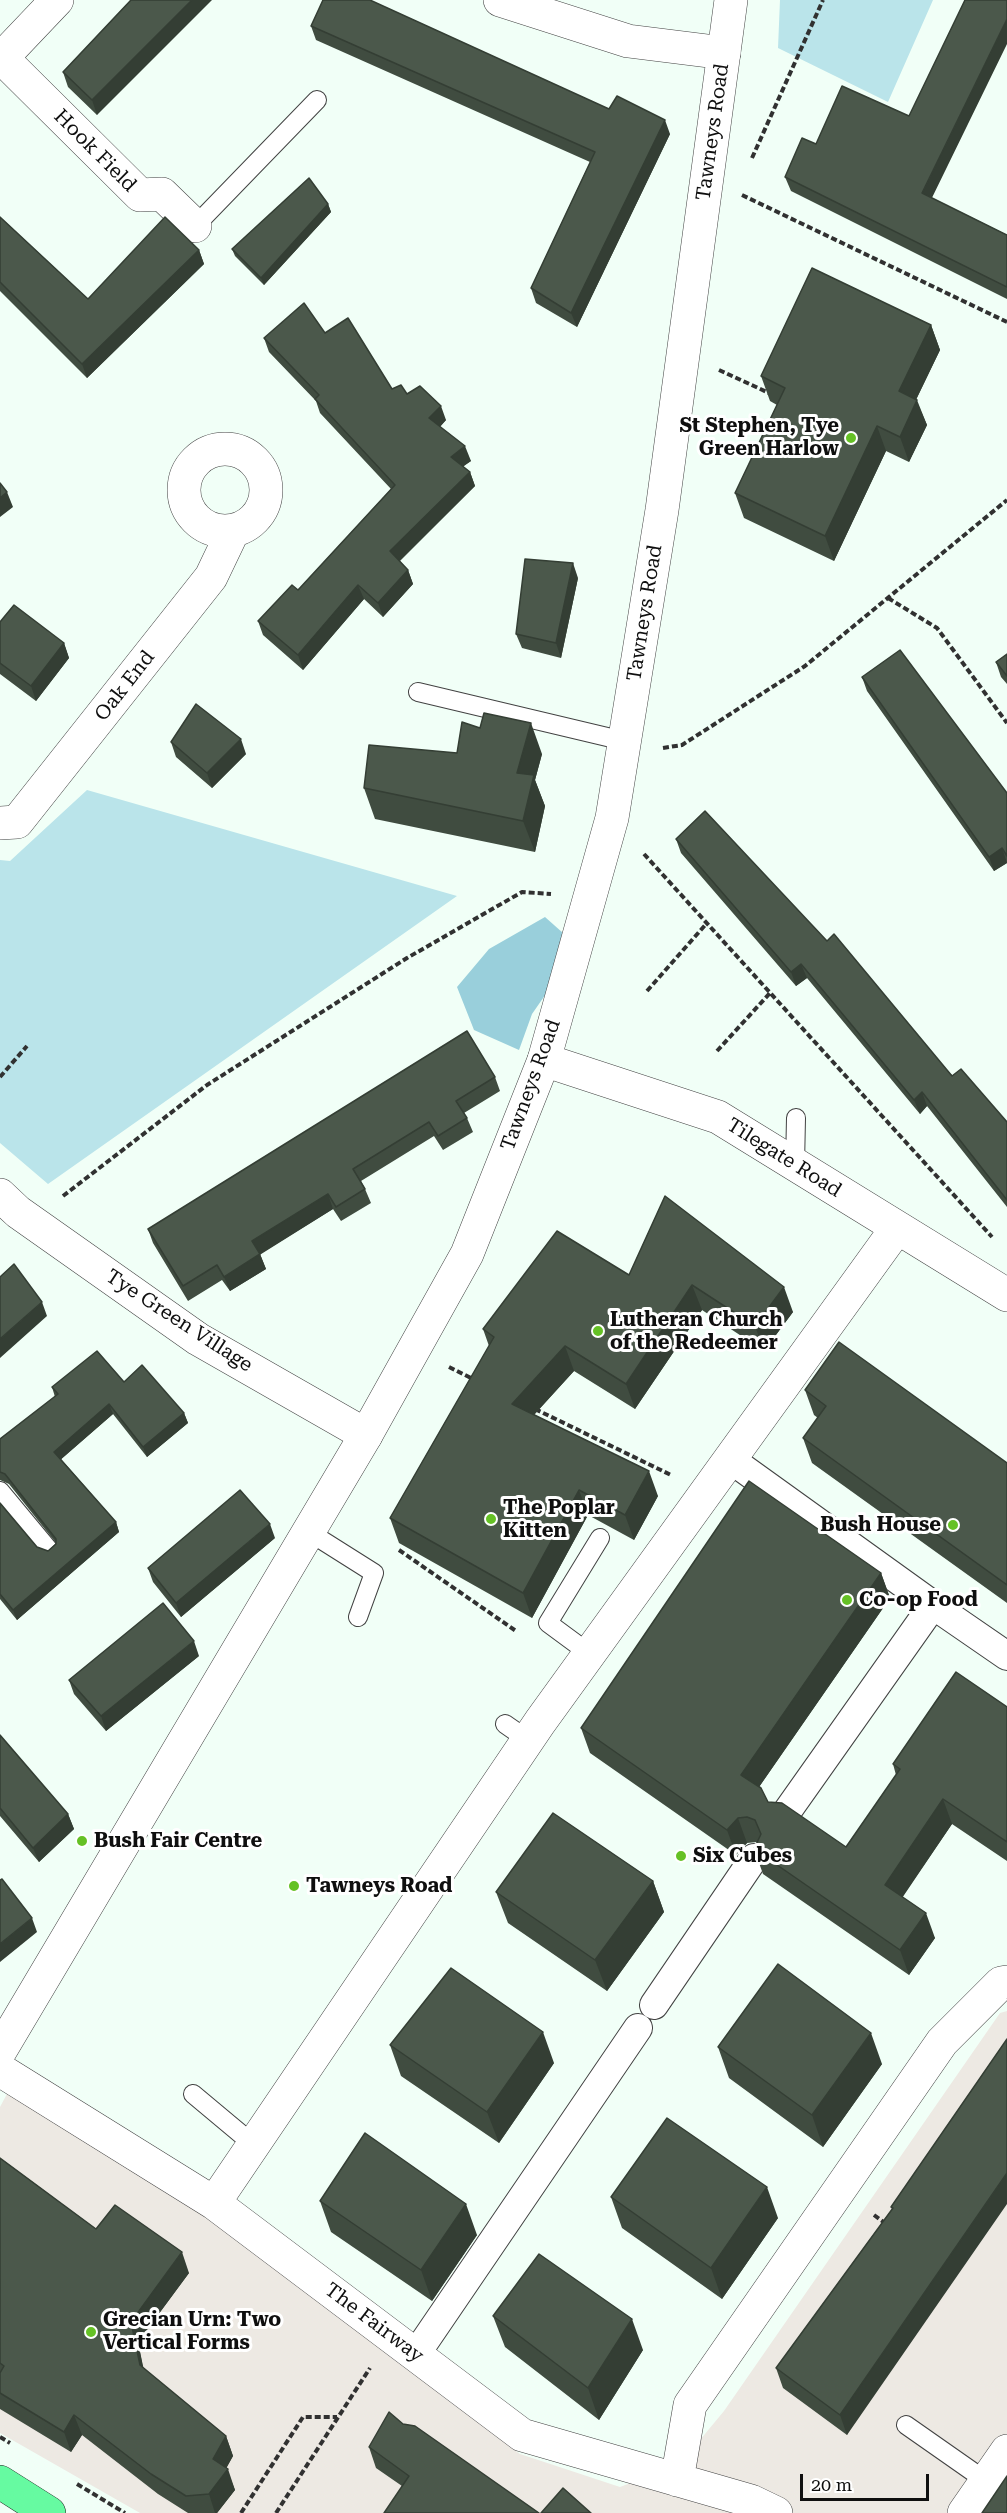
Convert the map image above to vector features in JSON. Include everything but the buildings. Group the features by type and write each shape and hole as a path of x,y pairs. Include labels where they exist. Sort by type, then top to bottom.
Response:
{"main road":[{"path":"0,2482 49,2513"}],"street":[{"name":"Hook Field","path":"57,0 1,59 140,195 162,194 195,226"},
{"path":"500,0 628,41 724,53"},
{"name":"Tawneys Road","path":"0,2051 366,1435 467,1254 544,1060 612,818 662,510 681,353 731,0"},
{"name":"Oak End","path":"0,823 17,822 212,577 233,531"},
{"name":"Tilegate Road","path":"544,1060 718,1117 1007,1295"},
{"name":"Tye Green Village","path":"12,1213 198,1339 366,1435"},
{"path":"214,2203 254,2145 517,1732 590,1654 897,1228"},
{"path":"730,1460 1007,1656"},
{"path":"786,1813 933,1605"},
{"path":"654,2005 754,1858"},
{"path":"677,2480 690,2405 942,2042 1001,1983 1007,1982"},
{"path":"403,2345 638,2028"},
{"name":"The Fairway","path":"0,2070 214,2203 522,2435 751,2501 776,2513"},
{"path":"964,2513 1007,2451"}],"lane":[{"path":"195,226 317,100"},
{"path":"418,692 624,741"},
{"path":"795,1118 795,1165"},
{"path":"0,1491 49,1550"},
{"path":"309,1532 374,1573 358,1617"},
{"path":"590,1654 548,1623 600,1538"},
{"path":"193,2094 254,2145"},
{"path":"906,2426 986,2481"}],"path":[{"path":"751,160 823,0"},
{"path":"736,192 1007,322"},
{"path":"713,367 773,395"},
{"path":"624,741 652,750 682,745 805,666 1007,500"},
{"path":"888,598 937,628 1007,723"},
{"path":"636,845 999,1245"},
{"path":"12,1213 416,952 522,892 560,895 588,902"},
{"path":"648,991 707,923"},
{"path":"717,1051 770,993"},
{"path":"0,1077 27,1046"},
{"path":"413,1350 476,1380"},
{"path":"528,1406 706,1492"},
{"path":"352,1559 370,1530 512,1627 519,1636"},
{"path":"874,2215 891,2227"},
{"path":"276,2513 338,2417 403,2345"},
{"path":"241,2513 303,2417 338,2417"}],"shaded area":[{"path":"780,0 933,0 888,102 778,48"},
{"path":"87,790 457,896 48,1184 0,1143 0,860 10,861"},
{"path":"545,917 563,933 557,978 532,1014 519,1050 474,1030 457,987 489,949"},
{"path":"1007,2011 1007,2513 140,2513 0,2433 0,2107 8,2092 204,2216 520,2454 620,2487 680,2464 724,2411 1000,2013"}],"place":[{"name":"St Stephen, Tye Green Harlow","path":"851,438"},
{"name":"Lutheran Church of the Redeemer","path":"598,1331"},
{"name":"The Poplar Kitten","path":"491,1519"},
{"name":"Bush House","path":"953,1525"},
{"name":"Co-op Food","path":"847,1600"},
{"name":"Bush Fair Centre","path":"82,1841"},
{"name":"Six Cubes","path":"681,1856"},
{"name":"Tawneys Road","path":"294,1886"},
{"name":"Grecian Urn: Two Vertical Forms","path":"91,2332"}]}
